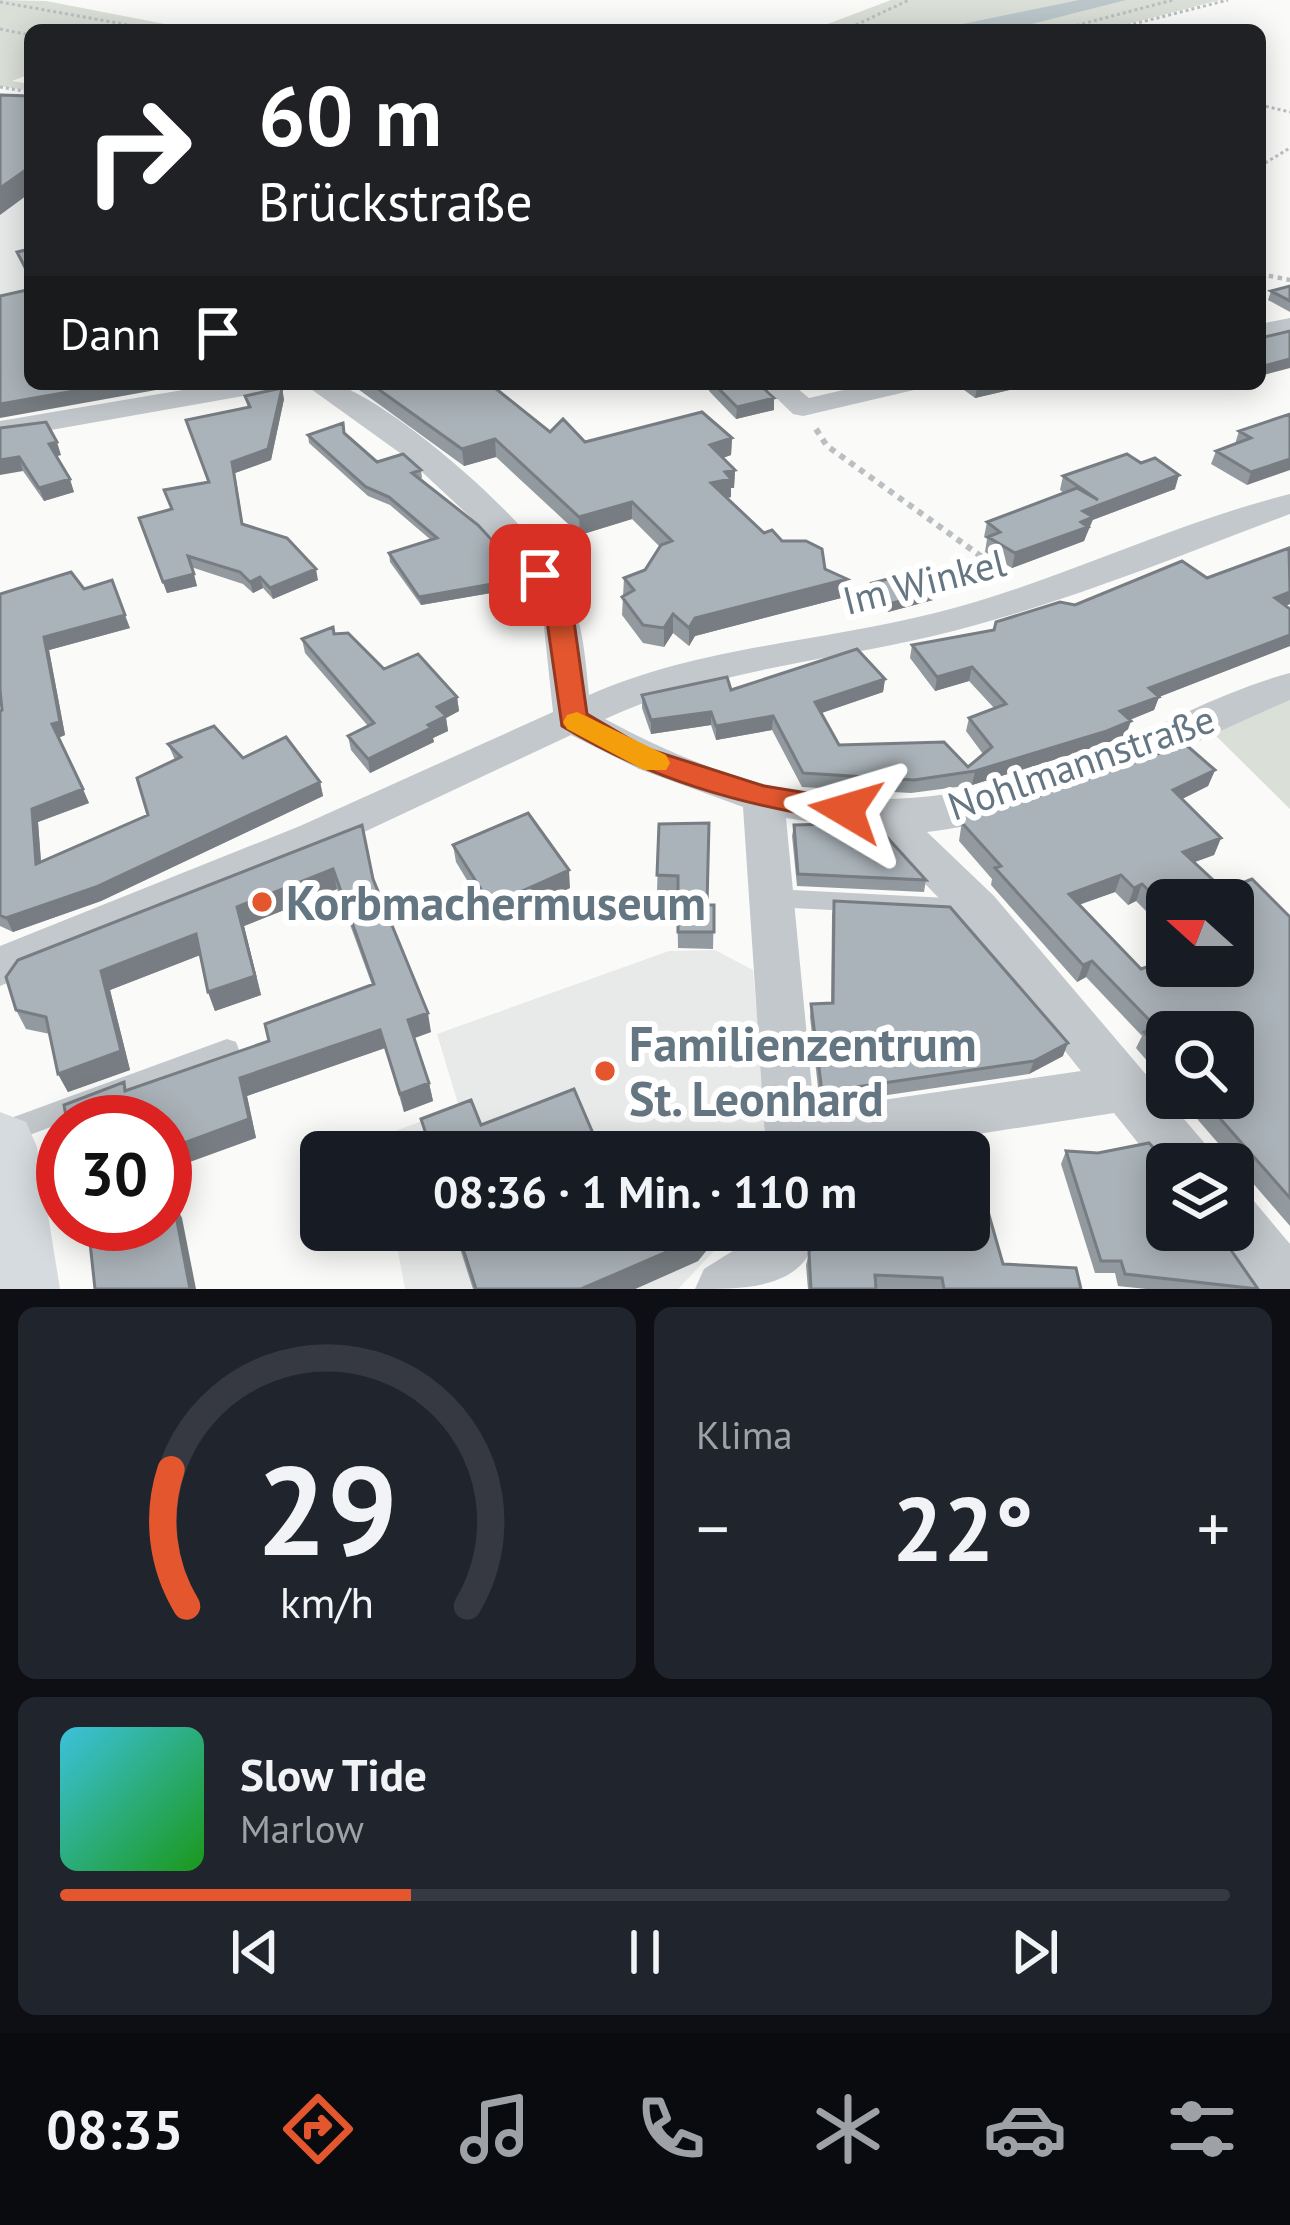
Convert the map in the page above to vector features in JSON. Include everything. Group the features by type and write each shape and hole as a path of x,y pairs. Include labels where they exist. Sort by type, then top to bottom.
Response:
{"main road":[{"path":"0,1147 19,1289"}],"street":[{"path":"0,430 231,390"},
{"path":"0,966 315,837 573,719 559,607 521,543 416,454 326,390"},
{"path":"783,390 803,408 879,390"},
{"name":"Im Winkel","path":"573,719 654,681 933,625 1038,596 1290,503"},
{"name":"Nohlmannstraße","path":"573,719 634,756 763,798 930,816 994,801 1290,685"},
{"path":"763,798 791,1131"},
{"path":"882,814 978,908 1171,1143"},
{"path":"874,1131 1126,1088"},
{"path":"1254,1244 1290,1288"},
{"path":"724,1289 740,1274 785,1257"}],"lane":[{"path":"772,898 978,908"},
{"path":"0,1134 227,1049"}],"path":[{"path":"858,24 909,0"},
{"path":"1082,24 1173,0"},
{"path":"1134,24 1228,0"},
{"path":"0,2 123,24"},
{"path":"803,408 827,446 1038,596"}],"shaded area":[{"path":"0,0 46,1 165,24 24,24 24,76 12,81 24,83 24,90 0,86"},
{"path":"891,0 1220,0 1128,24 828,24"},
{"path":"1079,0 1126,0 1032,24 963,24"},
{"path":"0,93 24,97 24,292 0,297"},
{"path":"1290,697 1290,809 1209,729"},
{"name":"Familienzentrum St. Leonhard","path":"715,950 753,970 764,1131 396,1131 459,1107 437,1034 669,951"},
{"name":"Familienzentrum St. Leonhard","path":"398,1251 714,1251 678,1289 405,1289"}],"building":[{"path":"0,95 24,96 24,171 0,188"},
{"path":"1290,286 1290,301 1271,291"},
{"path":"24,291 24,390 80,390 0,404 0,296"},
{"path":"1290,331 1290,359 1266,365 1266,337"},
{"path":"282,390 268,449 232,462 242,524 287,538 316,569 270,588 260,577 250,582 240,572 188,556 194,574 163,582 139,518 172,509 164,490 209,482 186,420 250,407 245,396"},
{"path":"379,390 498,390 550,432 563,419 585,442 702,412 732,438 710,445 735,470 725,472 731,479 711,483 764,533 772,530 782,541 806,541 822,549 825,569 847,579 695,618 689,628 673,614 664,628 643,625 622,597 634,590 624,578 645,570 661,545 672,541 632,502 579,517 495,439 462,449"},
{"path":"720,390 765,390 774,398 737,407"},
{"path":"1290,414 1290,459 1251,472 1216,451 1251,438 1239,431"},
{"path":"46,422 57,442 49,444 70,479 39,488 19,457 0,460 0,428"},
{"path":"343,423 344,433 377,462 403,454 421,470 412,473 478,525 504,553 514,580 419,597 389,553 437,538 389,497 366,487 308,435"},
{"path":"1127,454 1141,463 1155,458 1179,475 1083,511 1093,517 1081,522 1088,527 1015,553 988,537 1000,532 987,522 1077,488 1098,500 1063,476"},
{"path":"1289,548 1290,592 1275,598 1290,609 1290,635 1149,688 1159,697 1120,711 1131,721 975,771 914,780 803,773 773,716 716,726 711,712 651,720 642,695 727,677 731,690 857,649 885,679 815,702 839,745 944,742 968,767 992,747 969,718 1006,704 972,667 937,677 912,645 994,630 996,622 1060,602 1075,605 1182,561 1207,578"},
{"path":"71,572 84,589 112,580 125,615 44,637 60,722 52,724 83,789 32,809 36,864 148,815 137,778 181,757 168,744 214,726 243,758 286,737 320,782 96,887 6,918 0,915 0,594"},
{"path":"915,572 934,592 889,604 872,583"},
{"path":"333,627 334,634 348,633 384,669 418,654 457,697 437,707 446,716 368,759 348,736 374,723 302,639"},
{"path":"1185,744 1215,770 1173,790 1221,838 1183,852 1212,879 1146,879 1146,888 1142,884 1134,888 1121,875 1069,894 1141,969 1146,967 1146,987 1254,987 1254,881 1290,917 1290,1198 1254,1157 1254,1143 1242,1143 1220,1119 1254,1119 1254,1011 1146,1011 1146,1017 1092,961 1083,965 995,868 1001,866 963,824 963,814 1027,800"},
{"path":"528,813 569,870 491,905 453,845"},
{"path":"709,823 707,905 714,905 714,932 678,932 678,876 657,875 659,824"},
{"path":"874,823 926,880 798,874 794,825"},
{"path":"362,825 373,879 428,1013 408,1020 429,1083 400,1094 380,1030 240,1078 249,1119 192,1140 192,1095 90,1095 124,1082 125,1091 269,1041 265,1024 374,984 333,869 237,907 255,976 208,992 196,934 101,971 121,1051 58,1074 46,1017 16,1010 6,977 18,960"},
{"path":"834,901 950,907 1068,1043 1034,1061 822,1092 811,1004 833,1003"},
{"path":"574,1089 592,1131 425,1131 421,1119 471,1100 481,1125"},
{"path":"1146,1144 1146,1251 1232,1251 1258,1289 1125,1274 1121,1261 1101,1261 1066,1151 1098,1153"},
{"path":"990,1218 1003,1264 1076,1268 1081,1289 944,1289 942,1278 875,1275 876,1289 811,1289 809,1252 990,1251"},
{"path":"91,1251 183,1251 190,1289 95,1289"},
{"path":"464,1251 669,1251 581,1289 476,1289"}],"slow traffic":[{"path":"577,722 655,763"}],"place":[{"name":"Korbmachermuseum","path":"262,902"},
{"name":"Familienzentrum St. Leonhard","path":"605,1071"}],"route":[{"path":"540,575 559,607 573,719 634,756 763,798 846,810"}]}
